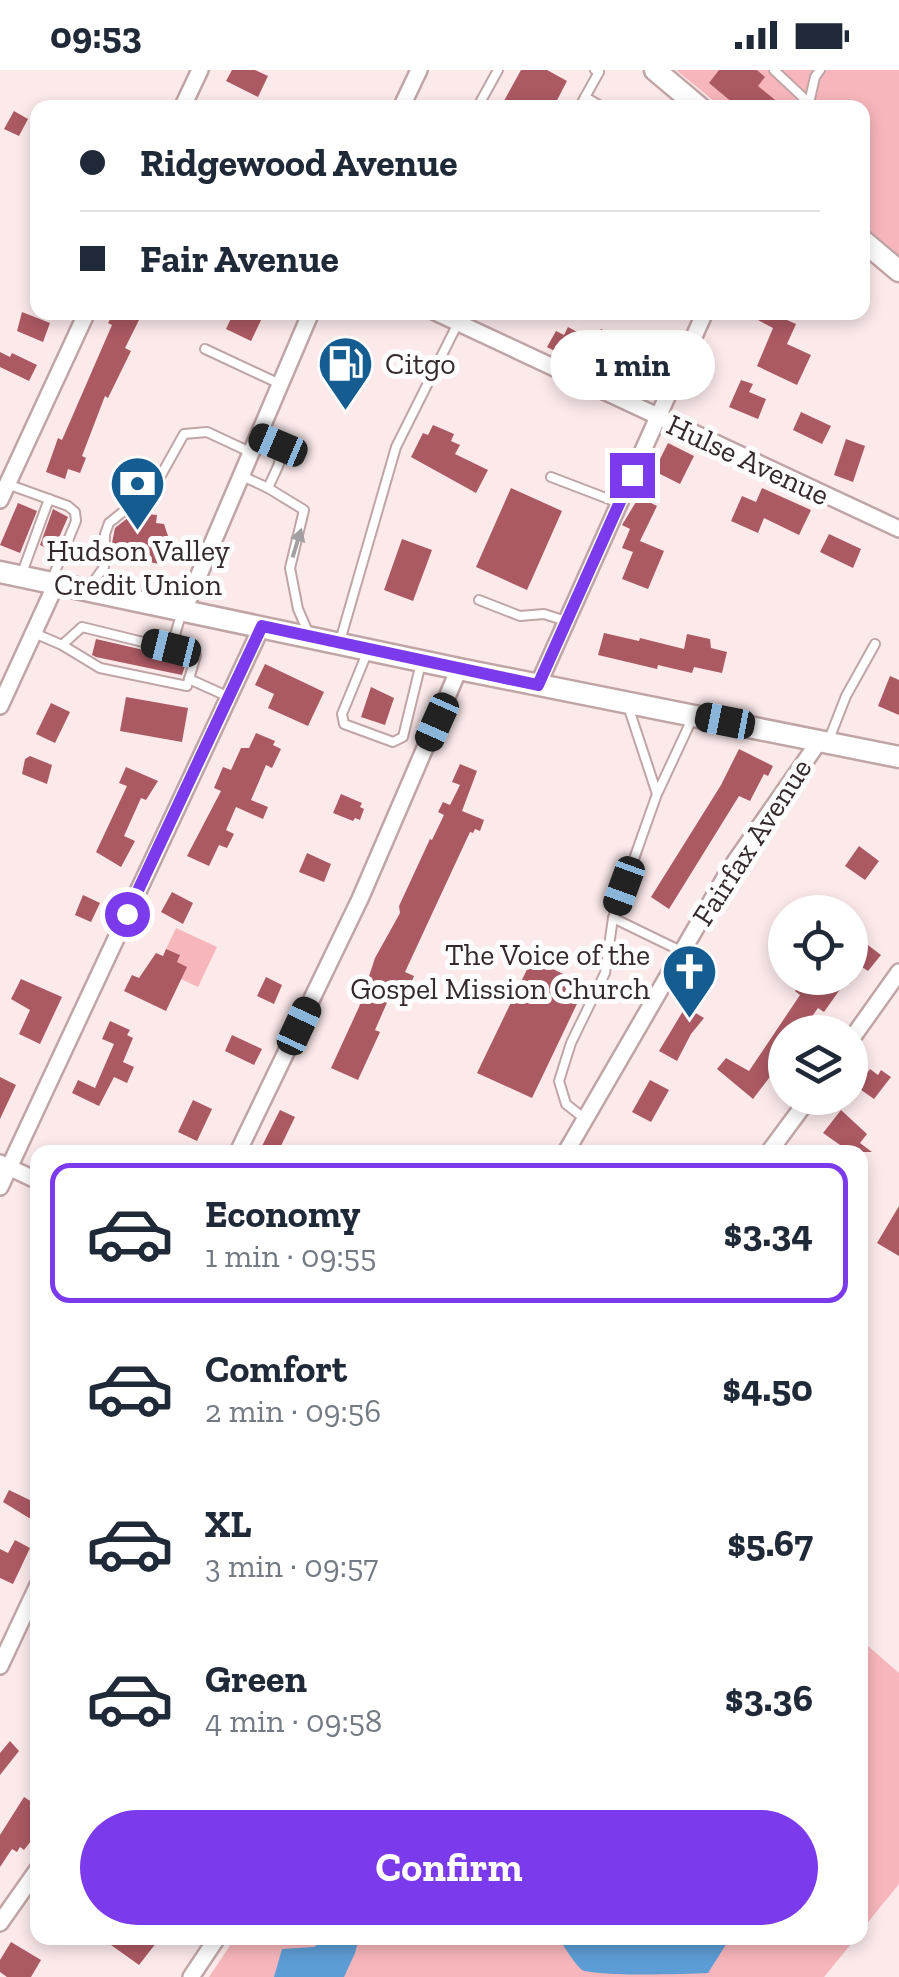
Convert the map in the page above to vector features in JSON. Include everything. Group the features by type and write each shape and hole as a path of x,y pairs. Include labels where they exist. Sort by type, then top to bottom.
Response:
{"main road":[{"path":"655,70 691,100"},
{"path":"870,247 899,271"},
{"path":"10,574 459,669 899,756"}],"street":[{"path":"186,100 200,70"},
{"path":"405,100 419,70"},
{"path":"0,500 82,320"},
{"path":"184,610 308,320"},
{"name":"Hulse Avenue","path":"450,320 899,529"},
{"path":"538,685 702,320"},
{"path":"0,706 53,584"},
{"path":"0,1187 4,1165 262,626"},
{"path":"241,1145 360,899 459,669"},
{"name":"Fairfax Avenue","path":"570,1145 730,870 824,741"},
{"path":"868,1016 899,972"},
{"path":"773,1145 796,1115"},
{"path":"4,1165 30,1177"},
{"path":"0,1666 30,1602"},
{"path":"0,1923 30,1880"},
{"path":"190,1977 212,1945"}],"lane":[{"path":"481,100 498,70"},
{"path":"774,70 804,100"},
{"path":"810,100 820,70"},
{"path":"583,100 598,71"},
{"path":"585,97 590,100"},
{"path":"340,643 396,447 458,324"},
{"path":"205,348 280,384"},
{"path":"87,590 104,568 105,534 110,523 154,486 184,434 207,432 254,444 278,445 282,456 268,488"},
{"path":"240,475 304,510 290,568 298,609 309,636"},
{"path":"551,477 619,503"},
{"path":"8,484 75,512 76,522 53,584"},
{"path":"10,574 49,499"},
{"path":"479,600 520,616 544,614 566,621"},
{"path":"171,648 176,624 184,610"},
{"path":"34,634 62,645 100,668 187,686 196,654 82,627 62,645"},
{"path":"824,741 875,644"},
{"path":"368,649 342,714 344,724 394,742 403,736 422,661"},
{"path":"190,679 229,697"},
{"path":"627,702 657,794"},
{"path":"586,1120 566,1104 559,1081 570,1043 605,973 613,918 657,794 694,715"},
{"path":"613,918 681,951"}],"shaded area":[{"path":"676,70 899,70 899,255 870,231 870,100 712,100"},
{"path":"176,928 217,947 198,987 181,979 179,955 166,949"},
{"path":"868,1646 899,1673 899,1884 868,1922"},
{"path":"230,1945 850,1945 824,1977 209,1977"}],"water":[{"path":"357,1945 344,1977 274,1977 282,1949"},
{"path":"563,1945 726,1945 708,1973 607,1974 582,1970"}],"building":[{"path":"232,70 255,70 268,76 258,97 226,81"},
{"path":"521,70 547,70 567,81 557,100 504,100"},
{"path":"719,70 757,70 765,77 758,86 775,100 729,100 709,83"},
{"path":"14,111 28,119 19,136 4,129"},
{"path":"22,312 30,315 30,320 50,323 43,342 17,331"},
{"path":"139,320 125,348 131,351 108,398 105,396 82,456 86,458 80,473 68,469 65,479 46,472 112,325 108,323"},
{"path":"230,320 261,320 251,341 226,329"},
{"path":"758,320 787,320 796,324 787,344 811,355 797,385 757,366 773,328"},
{"path":"568,327 579,333 566,357 547,347 556,331 564,335"},
{"path":"601,329 636,348 621,376 594,361 602,347 593,343"},
{"path":"0,352 10,357 12,353 37,365 29,381 0,367"},
{"path":"741,380 753,384 749,392 766,399 758,419 729,407"},
{"path":"801,412 831,426 822,444 793,430"},
{"path":"433,425 454,434 451,441 460,445 455,454 488,470 476,493 411,457 423,433 428,435"},
{"path":"846,439 865,446 853,482 834,475"},
{"path":"668,443 694,456 680,484 654,471"},
{"path":"511,488 562,511 527,590 476,567"},
{"path":"762,488 811,510 799,535 764,518 758,533 731,521 742,496 756,502"},
{"path":"639,497 657,506 640,541 664,551 648,589 622,579 633,552 622,548 630,529 622,525"},
{"path":"18,503 37,511 20,553 0,545"},
{"name":"Hudson Valley Credit Union","path":"148,505 147,514 157,515 156,523 164,524 169,539 165,565 123,557 124,552 117,550 118,544 112,543 115,528"},
{"path":"53,509 68,517 53,551 40,545"},
{"path":"829,534 861,549 853,568 820,552"},
{"path":"402,539 432,550 413,601 384,590"},
{"path":"604,633 684,649 687,634 710,639 711,648 727,652 722,673 694,667 692,673 658,665 657,669 598,655"},
{"path":"96,639 187,660 182,675 96,657 92,655"},
{"path":"265,664 324,692 308,726 268,708 274,694 255,685"},
{"path":"890,676 899,680 899,715 878,706"},
{"path":"371,687 394,698 385,725 361,717"},
{"path":"126,697 188,708 182,742 120,731"},
{"path":"51,703 70,712 55,743 36,734"},
{"path":"256,733 275,741 273,745 281,749 272,768 266,765 251,800 268,807 263,819 236,807 226,830 234,834 227,848 219,845 209,866 187,856 221,791 214,788 223,767 231,770 241,748 249,748"},
{"path":"739,749 773,766 768,776 764,774 750,801 739,796 669,909 651,897"},
{"path":"30,756 52,765 47,784 22,774 25,759"},
{"path":"460,764 477,771 462,811 484,820 480,831 470,832 405,972 414,976 406,995 393,989 375,1030 380,1032 358,1080 331,1068 359,1007 375,958 444,815 438,812 443,802 450,805 460,785 452,782"},
{"path":"126,767 158,781 146,800 141,798 124,836 135,841 121,867 96,852 127,786 119,783"},
{"path":"341,794 362,803 360,820 333,813"},
{"path":"859,846 879,861 865,880 845,866"},
{"path":"307,853 331,864 324,882 299,872"},
{"path":"172,892 193,903 183,924 161,912"},
{"path":"83,895 100,903 91,922 75,915"},
{"path":"868,945 881,955 868,971"},
{"path":"166,949 180,955 177,962 187,967 166,1011 124,991 132,975 139,978 156,953 163,956"},
{"path":"532,959 586,985 532,1098 477,1073"},
{"path":"266,977 282,985 274,1004 257,996"},
{"path":"21,979 62,997 40,1044 19,1034 30,1010 11,999"},
{"path":"800,995 836,995 824,1012 818,1008 813,1015 787,1015"},
{"path":"683,1011 704,1018 677,1061 659,1051"},
{"path":"110,1021 130,1030 127,1035 133,1038 123,1062 134,1067 127,1083 114,1077 99,1106 72,1093 78,1080 95,1088 114,1044 102,1039"},
{"path":"232,1035 262,1049 254,1065 225,1051"},
{"path":"768,1043 768,1079 753,1099 717,1069 726,1058 749,1071"},
{"path":"870,1069 878,1075 881,1070 891,1077 874,1099 868,1095"},
{"path":"0,1077 16,1085 0,1119"},
{"path":"650,1080 669,1090 651,1122 632,1112"},
{"path":"193,1100 212,1109 197,1141 178,1132"},
{"path":"280,1110 295,1117 281,1145 262,1145"},
{"path":"837,1115 846,1115 867,1134 860,1143 863,1145 840,1145 823,1133"},
{"path":"899,1206 899,1256 877,1243"},
{"path":"9,1490 30,1500 30,1519 3,1502"},
{"path":"15,1540 30,1548 13,1584 0,1578 0,1549 8,1553"},
{"path":"10,1741 19,1751 0,1775 0,1753"},
{"path":"24,1797 30,1801 30,1842 24,1850 12,1849 0,1867 0,1835"},
{"path":"11,1942 41,1960 31,1977 7,1977 0,1972 0,1960"},
{"path":"111,1945 155,1945 139,1965"}],"place":[{"name":"Citgo","path":"346,413"},
{"name":"Hudson Valley Credit Union","path":"138,532"},
{"name":"The Voice of the Gospel Mission Church","path":"689,1021"}],"route":[{"path":"127,914 262,626 538,685 632,475"}]}
